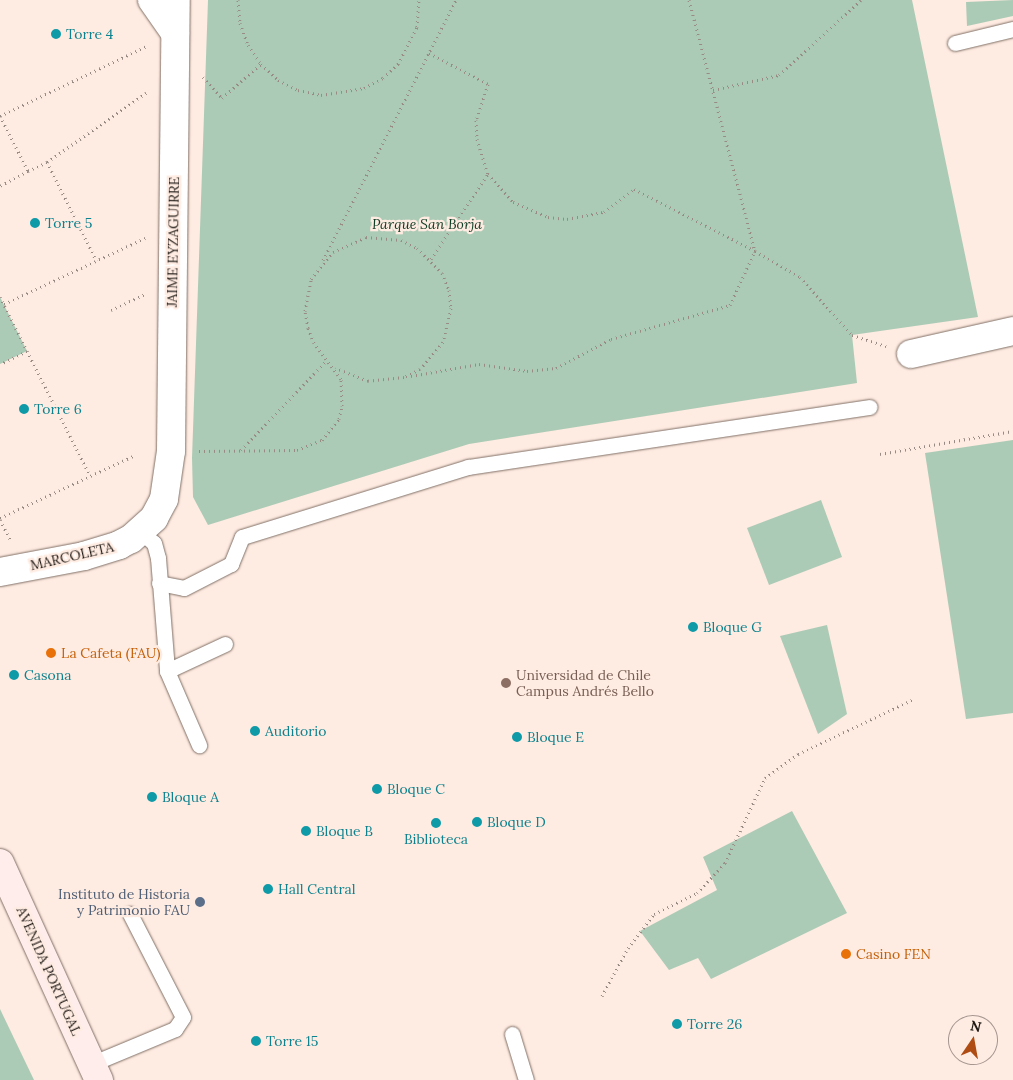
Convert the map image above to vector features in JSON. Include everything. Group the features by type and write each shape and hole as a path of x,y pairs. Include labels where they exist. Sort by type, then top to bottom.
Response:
{"main road":[{"name":"AVENIDA PORTUGAL","path":"0,863 95,1072"}],"street":[{"name":"JAIME EYZAGUIRRE","path":"170,8 174,74 171,451"},
{"path":"910,354 1013,331"},
{"name":"MARCOLETA","path":"0,572 84,556 119,545 140,531 154,518 164,499 171,451"}],"lane":[{"path":"955,43 1013,29"},
{"path":"159,583 184,588 232,564 242,537 468,467 870,407"},
{"path":"140,531 154,543 167,671 199,746"},
{"path":"167,671 225,644"},
{"path":"95,1072 175,1029 183,1017 130,914"},
{"path":"512,1034 526,1080"}],"path":[{"path":"238,0 245,38 261,64 278,80 298,90 321,95 344,94 364,88 383,78 410,46 417,27 419,0"},
{"path":"171,451 297,450 322,440 338,419 342,406 341,379 335,368 314,343 305,312 312,279 456,0"},
{"path":"335,368 368,381 404,378 479,364 527,371 556,368 611,339 730,305 755,251 689,0"},
{"path":"713,90 779,75 861,0"},
{"path":"28,171 0,116 170,8"},
{"path":"429,53 488,84 476,120 481,157 488,174 513,202 548,217 567,219 604,212 634,189 800,276 852,335 910,354"},
{"path":"0,186 47,162 174,74 200,74 222,98 261,64"},
{"path":"47,162 96,260"},
{"path":"431,259 488,174"},
{"path":"4,304 173,225"},
{"path":"321,264 333,252 366,237 401,240 431,259 448,290 449,326 433,357 404,378"},
{"path":"111,310 172,281"},
{"path":"0,297 89,474"},
{"path":"0,364 27,351"},
{"path":"241,450 327,360"},
{"path":"880,454 1013,431"},
{"path":"0,518 89,474 135,455"},
{"path":"602,996 628,948 654,914 697,893 725,864 765,778 798,754 914,698"}],"green space":[{"name":"Parque San Borja","path":"208,0 912,0 978,317 852,335 857,383 469,444 208,525 193,497 192,458"},
{"path":"1013,0 1013,16 967,26 966,2"},
{"path":"0,297 27,351 0,364"},
{"path":"1013,440 1013,713 966,719 925,453"},
{"path":"821,500 842,557 769,585 747,528"},
{"path":"827,625 847,714 818,734 780,636"},
{"path":"792,811 847,913 711,979 698,958 669,970 640,931 717,890 703,857"},
{"path":"0,1009 34,1080 0,1080"}],"place":[{"name":"Torre 4","path":"56,34"},
{"name":"Torre 5","path":"35,223"},
{"name":"Torre 6","path":"24,409"},
{"name":"Bloque G","path":"693,627"},
{"name":"La Cafeta (FAU)","path":"51,653"},
{"name":"Casona","path":"14,675"},
{"name":"Universidad de Chile Campus Andrés Bello","path":"506,683"},
{"name":"Auditorio","path":"255,731"},
{"name":"Bloque E","path":"517,737"},
{"name":"Bloque C","path":"377,789"},
{"name":"Bloque A","path":"152,797"},
{"name":"Bloque D","path":"477,822"},
{"name":"Biblioteca","path":"436,823"},
{"name":"Bloque B","path":"306,831"},
{"name":"Hall Central","path":"268,889"},
{"name":"Instituto de Historia y Patrimonio FAU","path":"200,902"},
{"name":"Casino FEN","path":"846,954"},
{"name":"Torre 26","path":"677,1024"},
{"name":"Torre 15","path":"256,1041"}]}
